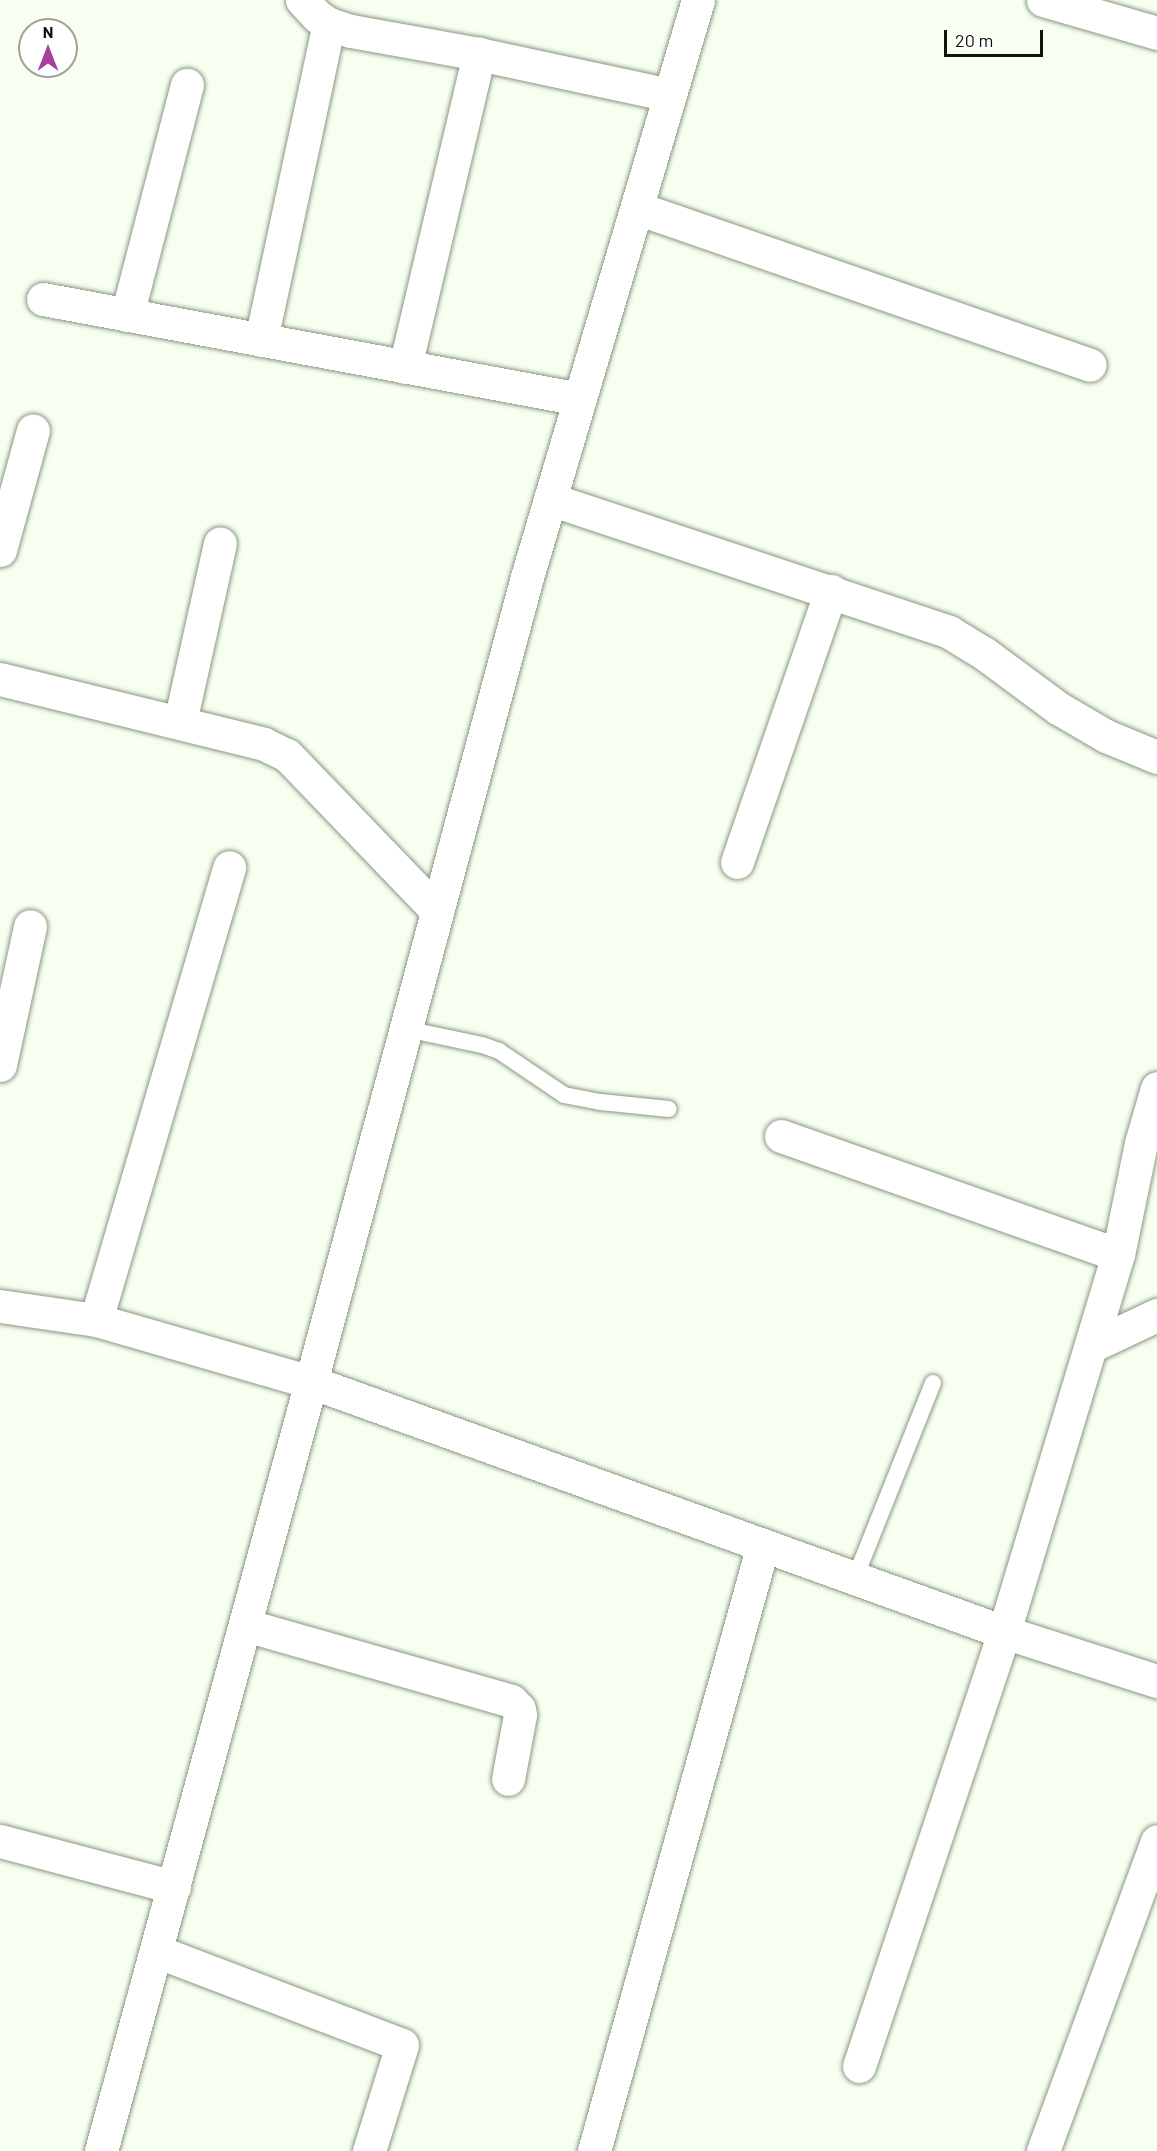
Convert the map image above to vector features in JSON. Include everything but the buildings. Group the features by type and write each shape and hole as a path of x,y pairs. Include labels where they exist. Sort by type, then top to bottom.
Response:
{"street":[{"path":"302,0 317,16 330,24 351,31 479,54 670,94"},
{"path":"101,2151 311,1382 526,577 698,0"},
{"path":"1043,0 1144,20"},
{"path":"261,340 330,24"},
{"path":"405,367 479,54"},
{"path":"127,315 187,85"},
{"path":"637,208 1090,364"},
{"path":"43,299 580,399"},
{"path":"0,549 33,430"},
{"path":"550,499 949,632 985,654 1058,708 1106,736 1157,757"},
{"path":"180,722 220,543"},
{"path":"737,861 831,591"},
{"path":"0,679 264,744 287,756 437,911"},
{"path":"96,1320 229,867"},
{"path":"0,1065 10,975 30,926"},
{"path":"859,2066 1004,1632 1118,1255 1141,1143 1157,1088"},
{"path":"781,1136 1118,1255"},
{"path":"0,1306 96,1320 311,1382 1004,1632 1157,1680"},
{"path":"1091,1346 1157,1315"},
{"path":"594,2151 763,1545"},
{"path":"245,1625 511,1701 519,1709 520,1715 507,1779"},
{"path":"0,1840 174,1887"},
{"path":"1043,2151 1157,1841"},
{"path":"156,1951 402,2045 374,2150"}],"lane":[{"path":"406,1029 500,1051 564,1095 601,1102 669,1109"},
{"path":"855,1578 933,1383"}]}
